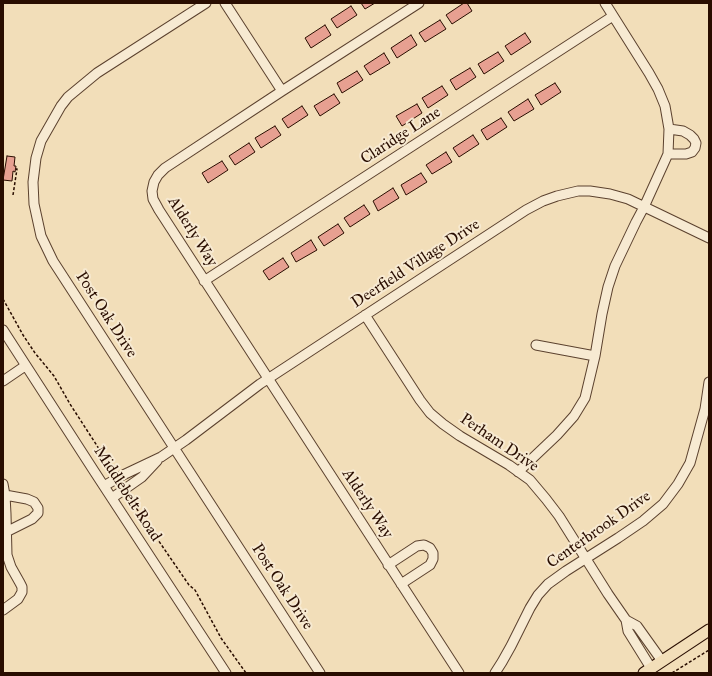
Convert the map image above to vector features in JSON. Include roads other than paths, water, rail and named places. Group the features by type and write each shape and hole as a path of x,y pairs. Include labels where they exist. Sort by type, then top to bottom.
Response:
{"main road":[{"path":"648,670 709,630"}],"street":[{"name":"Post Oak Drive","path":"206,3 97,73 68,97 61,106 41,141 36,158 33,182 34,204 41,236 53,261 320,673"},
{"path":"225,3 282,91"},
{"name":"Alderly Way","path":"418,3 165,168 154,182 152,191 153,199 159,210 204,281 459,673"},
{"path":"518,472 557,435 574,416 585,398 595,356 608,287 615,266 668,154 669,129 665,106 658,89 605,3"},
{"name":"Claridge Lane","path":"204,281 613,16"},
{"path":"668,154 686,154 692,152 696,143 690,135 683,131 669,129"},
{"name":"Deerfield Village Drive","path":"104,486 161,457 268,379 542,201 578,191 610,194 628,199 709,238"},
{"name":"Perham Drive","path":"365,315 430,413 460,436 530,480 546,499 626,620 628,631 648,670"},
{"name":"Middlebelt Road","path":"3,330 226,673"},
{"path":"536,345 595,356"},
{"path":"3,381 25,366"},
{"name":"Centerbrook Drive","path":"495,673 538,594 548,584 643,521 663,504 678,484 690,463 707,410 709,383"},
{"name":"Deerfield Village Drive","path":"112,498 142,477 161,457"},
{"path":"3,484 5,495 7,555 11,567 22,587 22,592 18,599 3,610"},
{"path":"5,495 28,499 34,502 38,508 38,513 32,519 6,532"},
{"name":"Alderly Way","path":"388,565 417,546 424,545 430,548 433,553 433,559 430,565 401,584"},
{"name":"Perham Drive","path":"626,620 637,626 662,661"}]}
